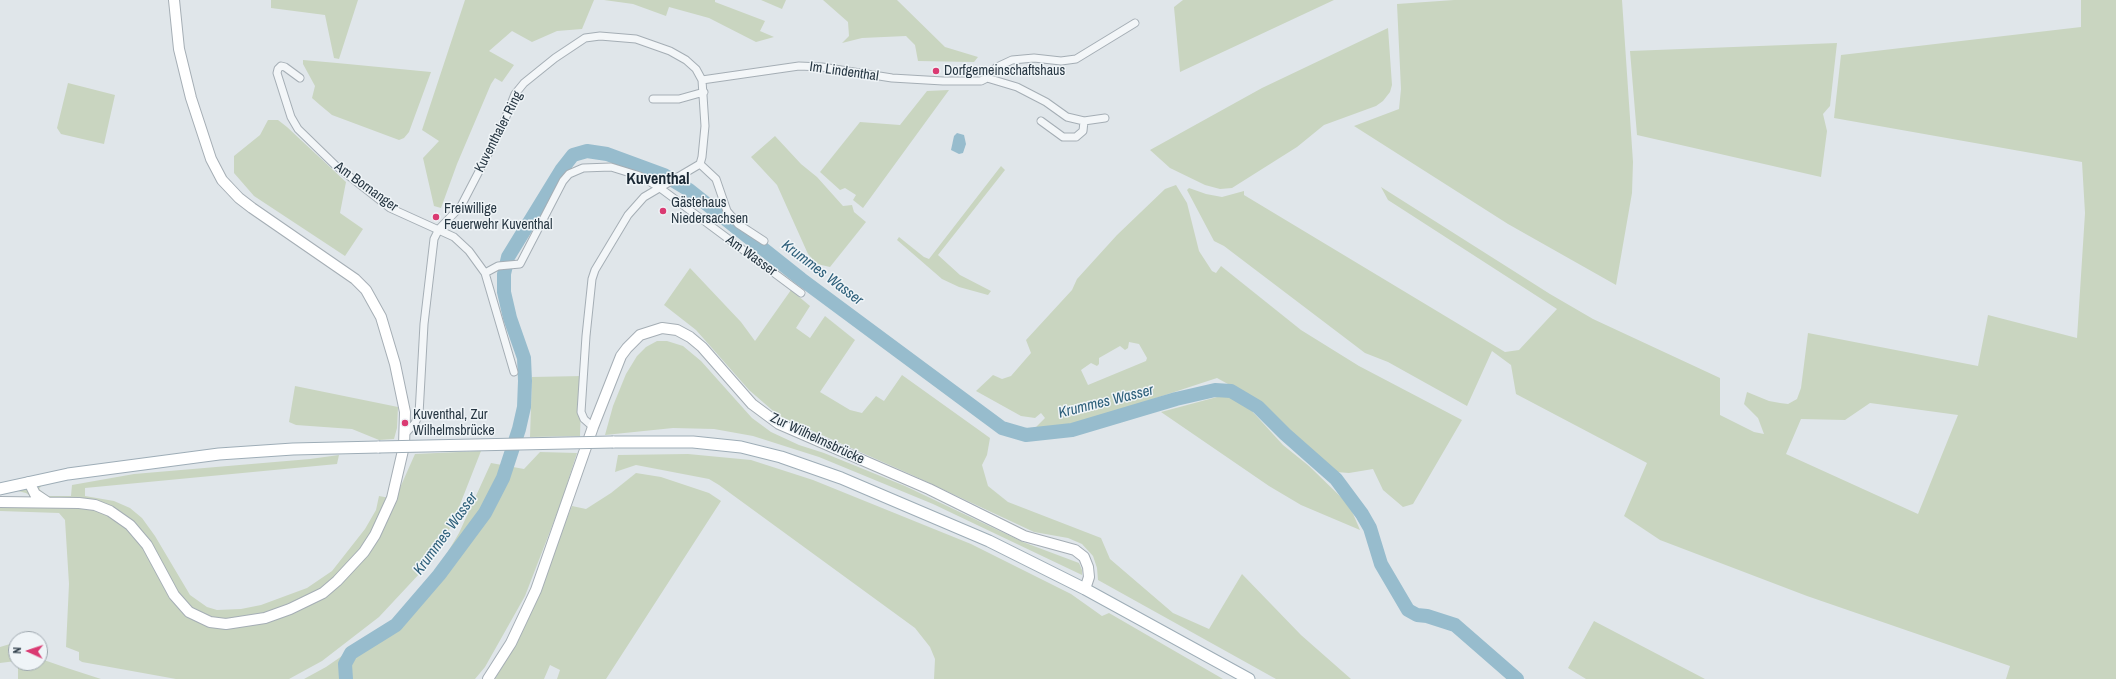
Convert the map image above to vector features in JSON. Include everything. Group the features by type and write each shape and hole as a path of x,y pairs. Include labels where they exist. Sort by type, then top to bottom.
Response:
{"main road":[{"path":"0,488 103,469 219,454 293,449 613,442 718,444 761,452 802,463 888,497 974,535 1085,589 1249,679"}],"street":[{"path":"0,502 87,504 103,508 118,515 130,525 147,545 174,596 189,612 210,622 226,624 243,622 278,614 323,593 337,581 364,552 375,535 392,498 404,446 405,434 403,396 381,317 366,290 355,279 252,208 239,198 222,180 211,159 191,98 179,49 174,0"},
{"path":"1105,118 1084,121 1067,117 1046,102 1017,87 987,78 997,67 1012,60 1034,58 1061,61 1076,59 1135,23"},
{"name":"Kuventhaler Ring","path":"405,434 412,428 419,414 424,324 432,250 439,230 461,206 501,129 515,94 524,83 555,58 585,38 600,36 636,39 670,52 686,60 696,69 702,80 704,92 705,126 700,164"},
{"name":"Am Bornanger","path":"300,78 285,67 281,66 278,69 291,116 298,129 335,165 390,208 454,237 462,244 485,273 514,372"},
{"name":"Im Lindenthal","path":"702,80 799,66 822,67 892,78 943,81 981,81 987,78"},
{"path":"653,99 679,99 704,92"},
{"path":"1041,121 1063,137 1076,137 1083,131 1084,121"},
{"path":"593,427 584,419 581,412 592,279 600,261 628,215 644,197 700,164 716,179 727,211 738,224 764,241"},
{"name":"Am Wasser","path":"485,273 498,266 520,264 563,181 576,170 598,166 612,167 640,176 660,188 801,293"},
{"name":"Zur Wilhelmsbrücke","path":"488,679 511,643 534,596 593,427 617,364 626,348 647,332 662,328 677,330 690,337 702,347 752,404 779,424 929,490 1024,536 1075,550 1084,557 1088,567 1089,576 1085,589"},
{"path":"404,446 588,442"},
{"path":"29,482 35,494 48,502"}],"green space":[{"path":"271,0 358,0 339,59 334,58 325,15 271,8"},
{"path":"465,0 594,0 582,29 557,31 532,42 512,31 489,51 514,65 502,82 495,78 491,84 457,164 441,208 434,206 423,158 439,141 422,130"},
{"path":"604,0 715,0 715,2 765,21 760,31 774,37 756,42 709,18 669,7 666,16 633,4"},
{"path":"761,0 786,0 782,9"},
{"path":"823,0 897,0 945,47 978,57 974,62 918,61 915,45 906,36 862,38 842,43 849,36 848,22"},
{"path":"1183,0 1334,0 1180,72 1174,7"},
{"path":"1454,0 1622,0 1633,162 1632,193 1616,285 1508,224 1354,126 1399,109 1401,89 1397,4"},
{"path":"2081,0 2116,0 2116,679 2006,679 2010,666 1807,596 1660,540 1624,516 1647,463 1516,394 1511,365 1492,351 1467,406 1388,362 1365,353 1224,246 1214,241 1187,190 1189,188 1206,194 1222,197 1244,191 1244,195 1505,352 1519,350 1557,309 1388,200 1381,187 1550,294 1593,319 1720,378 1720,415 1754,432 1764,434 1758,418 1744,404 1747,392 1769,401 1780,403 1788,404 1797,399 1801,388 1808,333 1978,366 1988,315 2077,338 2085,213 2082,162 1834,118 1841,55 2081,27","holes":["1870,403 1958,415 1918,514 1786,454 1801,419 1845,420"]},
{"path":"1388,28 1392,85 1390,92 1383,101 1376,106 1324,125 1297,147 1232,188 1220,189 1205,185 1170,168 1150,150 1262,88"},
{"path":"1837,43 1830,106 1823,114 1827,131 1821,177 1637,135 1630,51"},
{"path":"303,60 431,72 409,132 404,138 399,140 332,115 320,105 312,98 315,86 303,64"},
{"path":"68,83 115,95 104,144 61,134 57,128"},
{"path":"949,90 863,208 853,200 856,195 845,188 840,190 820,172 860,122 900,125 927,91"},
{"path":"268,120 278,120 287,127 346,182 340,213 363,229 345,256 254,196 234,173 234,156 260,135"},
{"path":"775,136 801,164 817,177 843,206 852,205 854,212 866,222 830,267 817,264 808,254 777,185 751,157"},
{"path":"1001,166 1005,170 938,255 960,275 991,291 988,295 959,287 942,279 897,240 899,237 924,257 929,259"},
{"path":"1176,185 1187,203 1199,251 1212,271 1216,273 1221,266 1301,330 1359,366 1462,420 1413,504 1403,507 1383,490 1373,469 1349,473 1336,472 1257,400 1217,378 1089,420 1044,429 1035,428 1045,418 1041,413 1035,418 1021,416 976,391 993,375 1002,379 1011,376 1031,353 1026,340 1072,290 1077,279 1117,235 1165,189","holes":["1129,342 1139,344 1147,358 1146,361 1088,385 1081,370 1091,363 1097,366 1099,364 1099,358 1120,346 1125,350 1128,348"]},
{"path":"690,268 741,322 755,341 791,290 810,306 796,328 810,338 825,316 855,340 820,392 850,410 862,413 876,396 884,401 902,375 990,438 987,455 982,465 988,486 1008,502 1101,538 1110,559 1173,613 1209,629 1242,574 1301,635 1351,679 1276,679 1098,580 1097,568 1093,556 1082,544 1068,538 1034,532 912,475 779,416 749,390 696,330 664,305"},
{"path":"657,341 667,341 683,346 701,361 752,418 771,432 799,445 824,453 905,486 1023,542 1079,563 1082,570 1082,575 933,504 819,457 753,436 714,429 673,428 605,435 613,406 626,374 637,356 646,347"},
{"path":"582,376 580,436 530,437 532,377"},
{"path":"295,386 398,407 397,428 394,439 379,440 352,429 296,425 289,422"},
{"path":"1229,396 1251,410 1283,445 1309,466 1344,500 1351,509 1360,530 1301,505 1269,486 1161,412 1217,397"},
{"path":"481,451 452,525 421,572 379,617 322,661 289,679 176,679 82,662 79,660 79,652 66,647 69,584 65,520 59,513 0,511 0,498 33,498 26,493 14,490 42,485 39,489 48,496 71,496 72,485 134,474 310,459 339,455 337,464 85,488 85,496 114,501 130,508 142,518 155,536 190,595 207,607 217,610 241,609 261,605 307,588 332,571 365,529 376,510 379,496 395,499 415,454"},
{"path":"540,452 577,453 561,503 525,596 485,667 475,679 304,679 326,667 394,620 443,560 459,533 491,463 524,469"},
{"path":"688,454 751,460 813,480 971,544 1071,594 1102,616 1109,613 1223,679 934,679 935,659 930,647 915,628 719,485 709,479 636,465 615,472 618,455"},
{"path":"636,473 661,477 709,493 721,501 606,679 557,679 560,670 550,665 544,679 495,679 515,645 572,506 586,509 611,493"},
{"path":"1594,621 1705,679 1586,679 1568,668"},
{"path":"8,645 8,662 0,663 0,647"},
{"path":"48,661 101,679 18,679 18,671 48,671"}],"water":[{"path":"957,133 964,135 966,144 963,153 959,154 951,150 954,136"}],"waterway":[{"name":"Krummes Wasser","path":"346,679 345,664 351,653 396,625 439,575 485,513 503,478 519,429 524,407 525,381 524,358 510,318 504,292 504,274 508,257 562,169 573,155 587,151 607,154 664,175 689,190 801,279 1002,428 1026,435 1072,430 1176,399 1215,390 1231,391 1258,407 1285,434 1336,479 1362,514 1370,528 1381,564 1408,610 1417,615 1427,616 1455,625 1517,679"}],"place":[{"name":"Dorfgemeinschaftshaus","path":"936,71"},
{"name":"Gästehaus Niedersachsen","path":"663,211"},
{"name":"Freiwillige Feuerwehr Kuventhal","path":"436,217"},
{"name":"Kuventhal, Zur Wilhelmsbrücke","path":"405,423"}],"district":[{"name":"Kuventhal","path":"658,180"}]}
